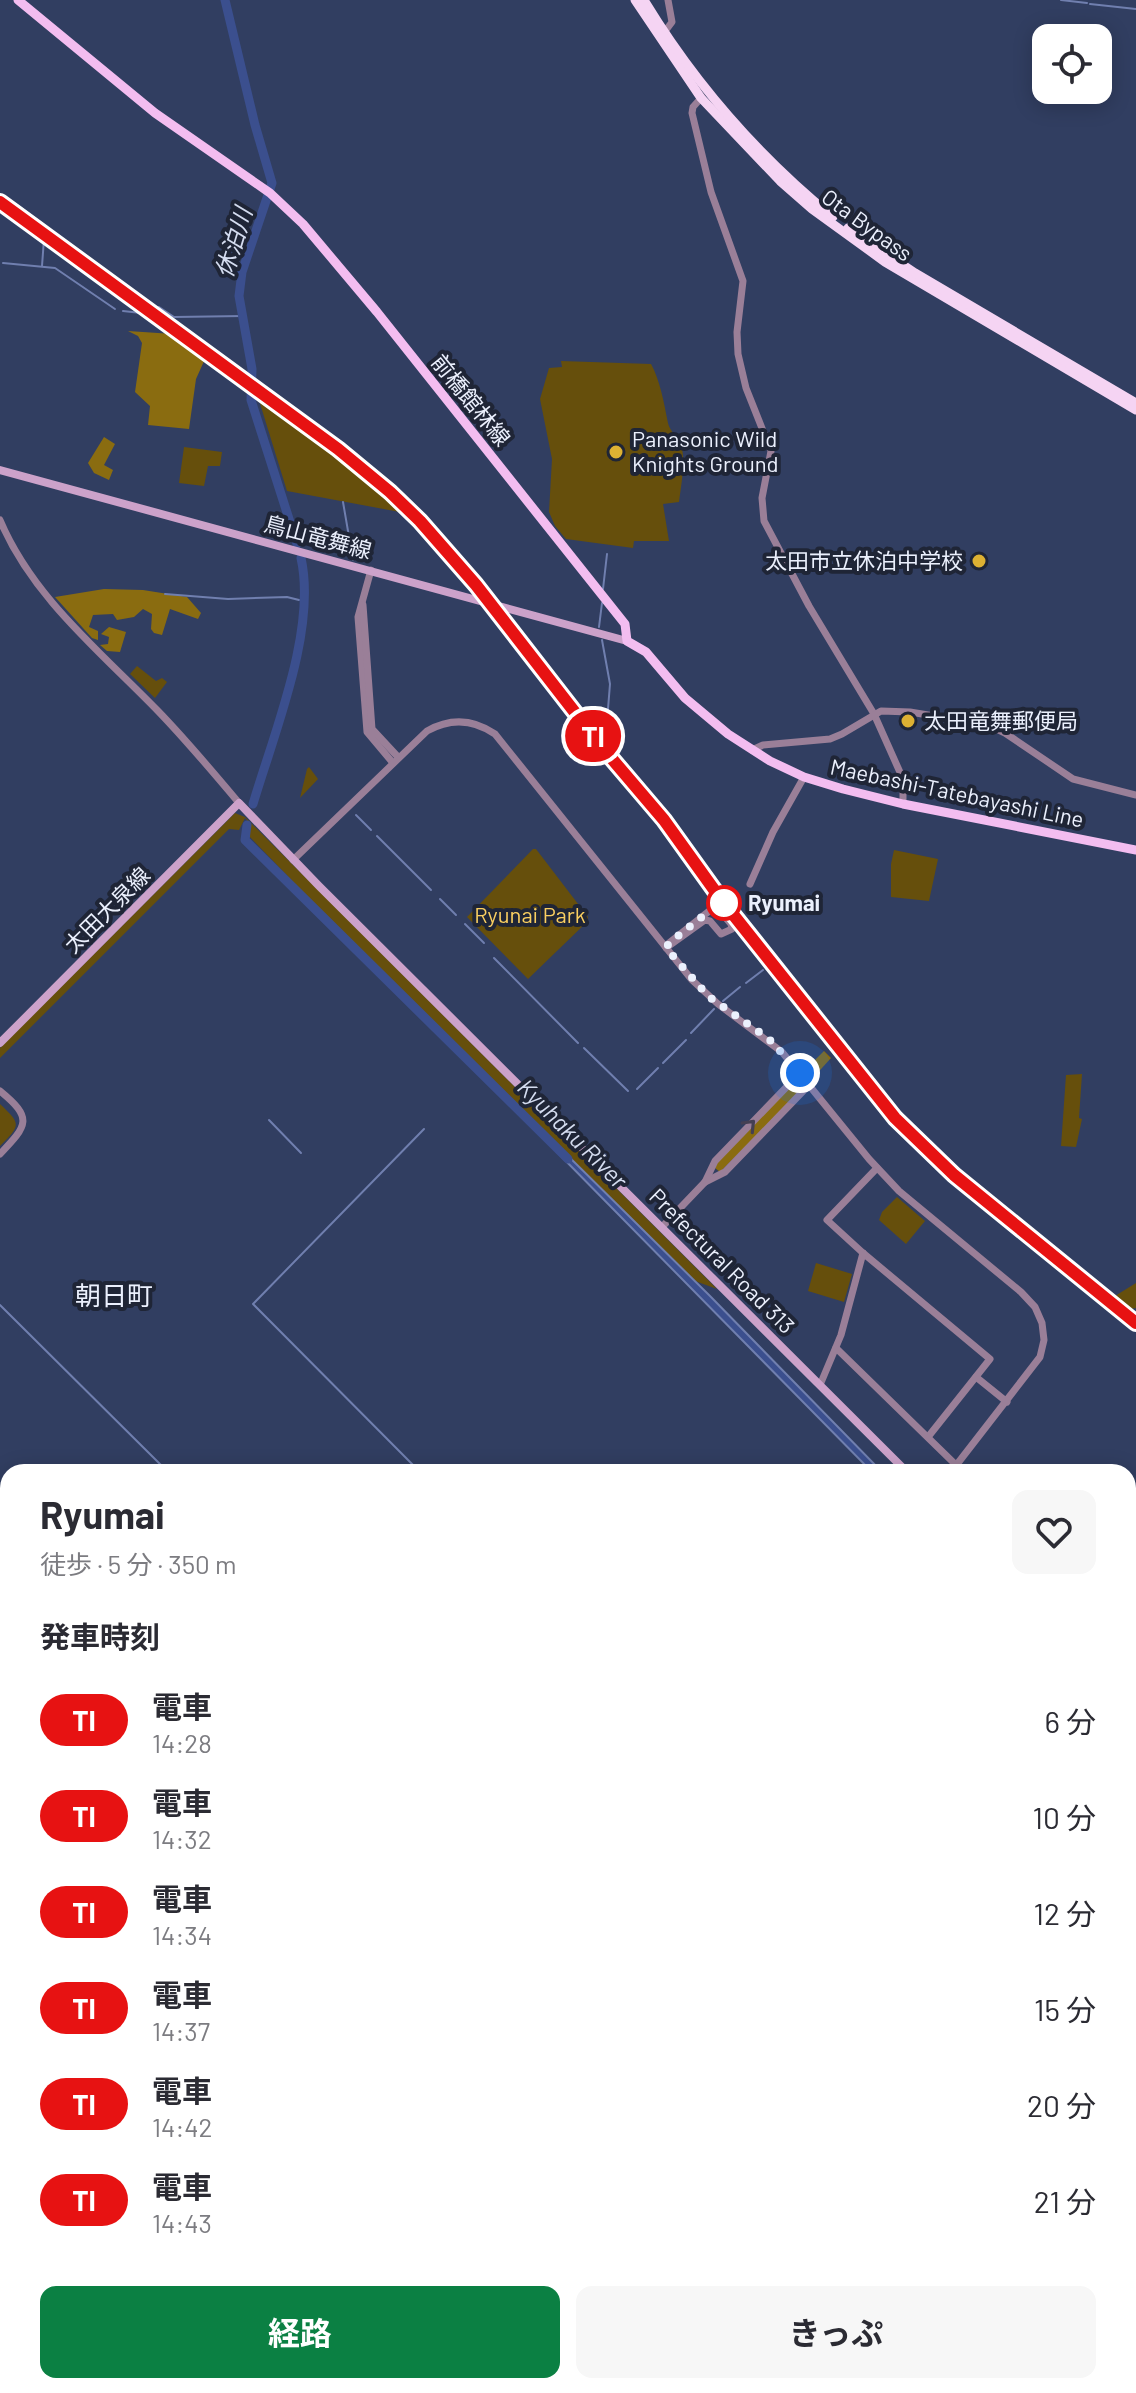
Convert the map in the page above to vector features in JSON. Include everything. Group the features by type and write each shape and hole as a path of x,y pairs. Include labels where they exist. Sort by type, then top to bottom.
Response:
{"highway":[{"name":"Ota Bypass","path":"635,0 704,95 780,181 855,242 913,280 1136,410"},
{"name":"Ota Bypass","path":"644,0 662,35"},
{"name":"Ota Bypass","path":"704,95 780,171 848,228 916,274 1136,403"}],"main road":[{"name":"前橋館林線","path":"18,0 146,106 273,195 303,224 563,544 625,624 627,641"},
{"name":"鳥山竜舞線","path":"0,470 627,641"},
{"name":"Maebashi-Tatebayashi Line","path":"627,641 646,652 701,711 752,750 804,777 903,804 1136,850"},
{"name":"Prefectural Road 313","path":"239,803 899,1464"},
{"name":"太田大泉線","path":"0,1043 239,803"}],"street":[{"path":"662,35 672,22 668,0"},
{"path":"704,95 693,107 692,113 711,192 743,281 737,332 738,354 746,388 771,451 762,498 764,521 809,606 874,714 903,779 903,804"},
{"path":"0,520 24,565 50,600 158,711 239,803"},
{"path":"371,570 358,619 367,732 395,760"},
{"path":"752,750 763,745 835,738 874,714 895,710 988,725 1073,779 1136,795"},
{"path":"293,860 427,731 444,723 470,723 488,730 519,762 666,948 708,996 769,1039 810,1084 877,1168 913,1204 1021,1292 1038,1312 1044,1334 1040,1357 958,1464"},
{"path":"750,884 773,832 804,777"},
{"path":"713,908 718,909 732,927 723,935 710,921 705,920 666,948 713,908"},
{"path":"662,1227 705,1182 715,1161 800,1073"},
{"path":"705,1182 725,1172 810,1084"},
{"path":"0,1091 18,1106 24,1121 21,1132 0,1154"},
{"path":"877,1168 827,1220 990,1359 928,1437"},
{"path":"820,1385 836,1348 863,1253"},
{"path":"836,1348 928,1437 950,1464"},
{"path":"976,1377 1007,1402"}],"green space":[{"name":"Panasonic Wild Knights Ground","path":"561,361 651,364 669,426 682,451 679,502 663,504 669,541 634,541 633,548 566,539 555,526 549,512 552,459 540,399 549,368 562,367"},
{"path":"258,397 361,471 405,513 287,491"},
{"path":"184,447 222,452 220,466 208,466 204,486 179,483"},
{"path":"137,666 156,681 162,678 167,682 155,698 130,674"},
{"path":"309,767 318,779 300,798 307,769"},
{"path":"235,813 245,817 717,1289 695,1281 369,960 249,836 249,823 245,818 239,830 229,829 0,1058 0,1048"},
{"name":"Ryunai Park","path":"533,849 588,917 588,921 528,979 467,917"},
{"path":"894,850 938,859 929,901 891,897"},
{"path":"1082,1074 1079,1118 1082,1119 1076,1147 1061,1146 1066,1075"},
{"path":"0,1104 16,1125 0,1146"},
{"path":"897,1197 925,1221 906,1244 879,1220 882,1212"},
{"path":"816,1263 852,1274 844,1302 808,1291"},
{"path":"1136,1283 1136,1308 1130,1309 1115,1296"}],"shaded area":[{"path":"128,331 173,334 205,359 196,379 189,429 148,425 150,406 135,392 142,343 138,336"},
{"path":"104,437 115,444 104,465 113,470 109,480 94,473 88,463"},
{"path":"104,589 143,590 187,597 201,613 198,619 170,609 162,635 151,629 152,614 143,609 134,617 117,620 113,614 93,615 89,627 98,631 98,640 92,638 55,597"},
{"path":"109,627 126,632 120,652 107,651 100,645 108,644 109,637 101,634"},
{"path":"824,1051 831,1058 812,1079 805,1070"},
{"path":"797,1078 805,1087 720,1172 715,1168 718,1161"}],"water":[{"path":"561,1149 874,1464 864,1464 557,1152"}],"waterway":[{"name":"休泊川","path":"225,0 272,183 242,272 239,296 252,369 251,400 297,544"},
{"path":"1061,0 1087,3"},
{"path":"1090,4 1136,9"},
{"path":"16,204 47,227 46,230"},
{"path":"0,207 44,239 42,266"},
{"path":"3,263 55,268 115,309"},
{"path":"154,308 159,307 174,317 243,316"},
{"path":"123,311 150,314"},
{"path":"343,502 353,560"},
{"path":"603,589 607,554"},
{"name":"休泊川","path":"253,804 282,714 298,649 303,617 301,558"},
{"path":"165,594 228,599 287,597 299,600"},
{"path":"599,627 602,603"},
{"path":"602,640 610,684 605,746"},
{"path":"601,751 714,896"},
{"path":"356,815 371,830"},
{"name":"Kyuhaku River","path":"247,825 245,840 568,1159"},
{"path":"377,836 431,890"},
{"path":"440,899 456,915"},
{"path":"465,924 484,943"},
{"path":"494,958 578,1043"},
{"path":"770,969 903,1135"},
{"path":"746,983 763,970"},
{"path":"723,1001 740,987"},
{"path":"691,1033 714,1009"},
{"path":"663,1063 686,1040"},
{"path":"584,1048 628,1091"},
{"path":"637,1089 658,1068"},
{"path":"269,1120 301,1153"},
{"path":"412,1464 253,1304 424,1129"},
{"path":"913,1146 1045,1256"},
{"path":"1051,1262 1119,1318 1136,1314"},
{"path":"0,1305 160,1464"}],"railway":[{"path":"0,202 338,449 420,521 476,585 601,746 664,820 720,898 895,1118 954,1175 1136,1323"}],"train":[{"name":"TI","path":"0,202 338,449 420,521 476,585 601,746 664,820 720,898 895,1118 954,1175 1136,1323"}],"place":[{"name":"Panasonic Wild Knights Ground","path":"616,452"},
{"name":"太田市立休泊中学校","path":"979,561"},
{"name":"太田竜舞郵便局","path":"908,721"},
{"name":"Ryumai","path":"724,903"}],"district":[{"name":"朝日町","path":"114,1296"}],"route":[{"path":"724,903 718,909 713,908 666,948 708,996 769,1039 800,1073"}]}
